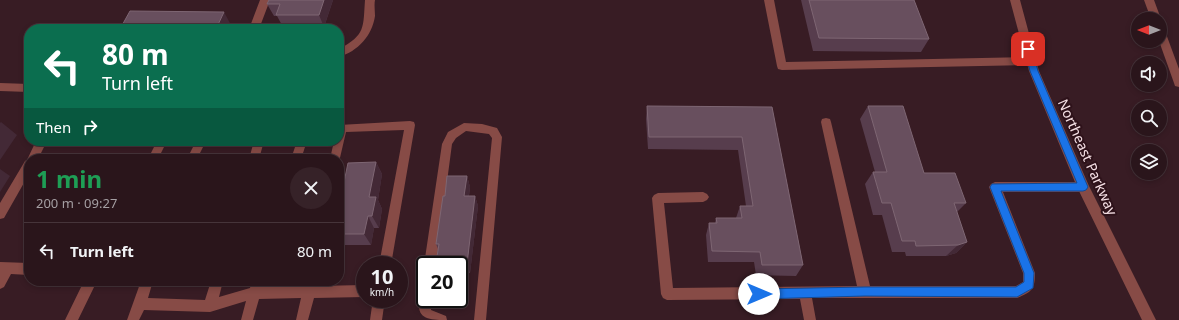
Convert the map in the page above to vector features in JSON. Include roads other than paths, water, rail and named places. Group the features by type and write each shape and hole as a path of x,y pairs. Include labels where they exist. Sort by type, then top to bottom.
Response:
{"street":[{"name":"Northeast Parkway","path":"1015,0 1031,61 1083,187 1149,320"}],"lane":[{"path":"256,24 265,0"},
{"path":"344,50 356,44 366,32 370,16 370,0"},
{"path":"769,0 782,66 1031,61"},
{"path":"1149,0 1153,12"},
{"path":"1166,48 1179,83"},
{"path":"0,87 24,88"},
{"path":"826,122 865,292"},
{"path":"344,128 410,125 387,256"},
{"path":"431,256 447,144 452,135 464,127 482,128 493,131 497,137 480,320"},
{"path":"0,214 24,173"},
{"path":"703,197 658,198 667,294 1017,292 1029,285 1029,273 995,187 1083,187"},
{"path":"0,282 4,268 24,269"},
{"path":"71,320 88,286"},
{"path":"133,320 145,286"},
{"path":"210,306 216,286"},
{"path":"247,320 256,286"},
{"path":"140,304 210,306 254,294 308,287 356,290"},
{"path":"302,320 308,287"},
{"path":"804,294 810,320"},
{"path":"376,320 378,308"},
{"path":"425,308 425,314 440,320"}]}
